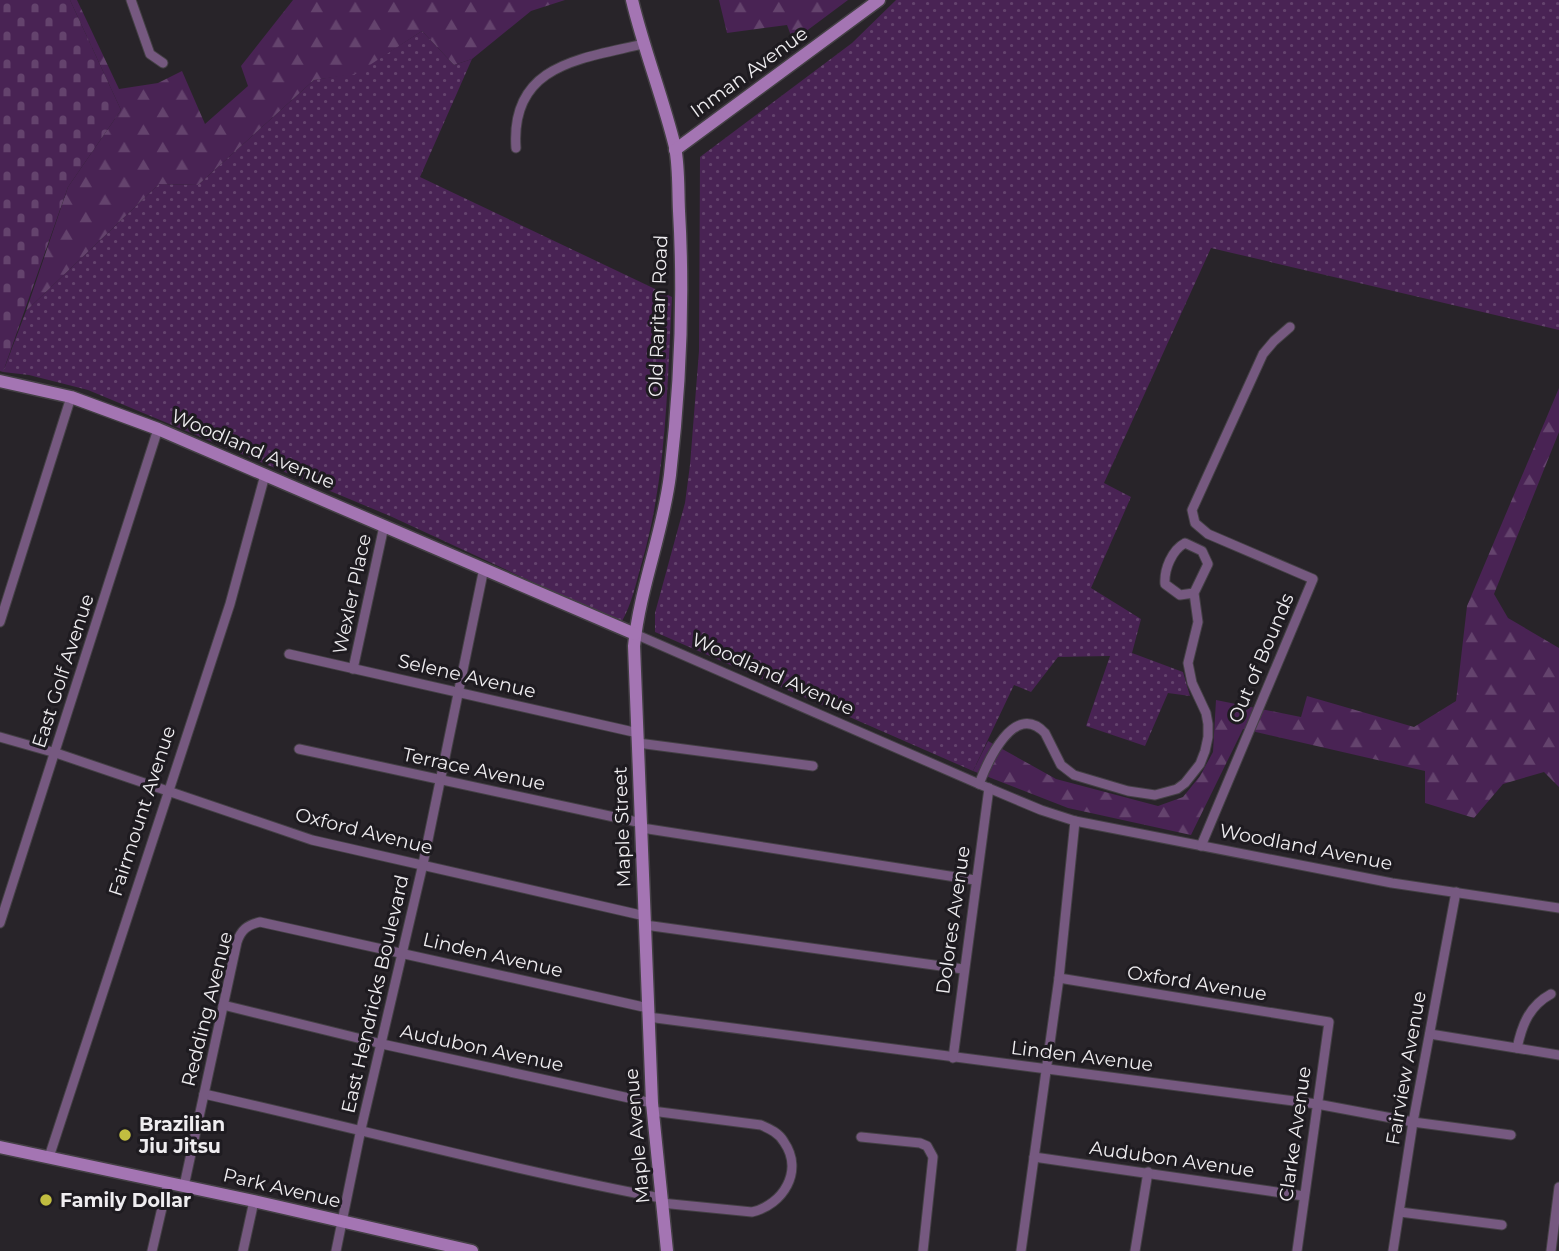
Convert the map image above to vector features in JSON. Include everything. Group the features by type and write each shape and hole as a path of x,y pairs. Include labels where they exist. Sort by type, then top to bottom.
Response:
{"main road":[{"name":"Old Raritan Road","path":"632,0 675,150 681,241 680,312 670,474 635,634"},
{"name":"Inman Avenue","path":"675,150 878,0"},
{"name":"Woodland Avenue","path":"0,381 71,397 158,429 635,634"},
{"name":"Maple Street","path":"635,634 648,1013"},
{"name":"Maple Avenue","path":"648,1013 652,1107 667,1251"},
{"name":"Park Avenue","path":"0,1147 254,1200 429,1246 472,1251"}],"street":[{"path":"131,0 150,54 163,63"},
{"path":"516,148 515,130 519,113 531,89 544,76 563,64 643,44"},
{"name":"Out of Bounds","path":"1201,846 1313,579 1208,534 1195,523 1192,510 1263,354 1273,341 1290,327"},
{"path":"0,622 71,397"},
{"name":"East Golf Avenue","path":"0,923 158,429"},
{"name":"Fairmount Avenue","path":"49,1157 230,604 265,475"},
{"name":"Wexler Place","path":"353,669 384,526"},
{"path":"979,784 988,759 1002,738 1016,727 1029,724 1045,733 1061,765 1074,775 1128,791 1155,795 1177,789 1185,783 1200,764 1205,751 1208,724 1188,672 1198,622 1194,593 1205,572 1207,559 1198,548 1185,543 1177,548 1171,559 1165,574 1165,584 1180,595 1194,593"},
{"name":"East Hendricks Boulevard","path":"336,1251 361,1129 423,864 484,568"},
{"name":"Woodland Avenue","path":"635,634 979,784 1075,821 1392,883 1559,908"},
{"name":"Selene Avenue","path":"289,654 457,692 638,738 813,766"},
{"name":"Oxford Avenue","path":"0,737 56,753 312,840 423,864 645,921 963,970"},
{"name":"Terrace Avenue","path":"299,749 642,826 975,880"},
{"name":"Dolores Avenue","path":"953,1058 989,788"},
{"path":"1021,1251 1059,978 1075,821"},
{"name":"Fairview Avenue","path":"1393,1251 1413,1122 1456,892"},
{"name":"Linden Avenue","path":"248,925 260,922 402,952 648,1013 953,1058 1317,1104 1413,1122 1511,1135"},
{"name":"Redding Avenue","path":"184,1186 237,942 248,925"},
{"name":"Oxford Avenue","path":"1059,978 1329,1022"},
{"path":"1517,1048 1528,1015 1541,999 1551,994"},
{"name":"Audubon Avenue","path":"204,1094 661,1201 752,1212 764,1209 780,1198 790,1175 791,1163 784,1140 761,1125 652,1107 223,1005"},
{"name":"Clarke Avenue","path":"1297,1251 1329,1022"},
{"path":"1430,1034 1559,1055"},
{"path":"861,1137 920,1143 931,1151 933,1157 923,1251"},
{"name":"Audubon Avenue","path":"1034,1157 1304,1196"},
{"path":"1135,1251 1148,1172"},
{"path":"152,1251 168,1182"},
{"path":"1551,1251 1559,1187"},
{"path":"243,1251 254,1200"},
{"path":"1400,1212 1502,1225"}],"green space":[{"path":"0,0 70,0 121,110 68,187 3,372 0,371"},
{"path":"70,0 77,0 119,89 158,83 182,71 205,124 248,86 241,66 293,0 565,0 531,11 472,59 454,65 422,31 356,74 314,80 198,185 159,184 26,311 68,187 121,110"},
{"path":"719,0 848,0 793,41 787,25 727,33"},
{"path":"896,0 1559,0 1559,330 1211,248 1104,483 1131,497 1091,588 1141,619 1132,653 1183,672 1190,696 1168,693 1145,746 1086,726 1110,656 1058,657 1031,692 1014,685 973,771 655,632 655,613 685,503 690,465 699,351 700,157 852,43"},
{"path":"422,31 454,65 472,59 420,177 672,297 667,397 657,496 636,586 621,623 390,516 88,390 29,375 3,372 26,311 159,184 198,185 314,80 356,73"},
{"path":"1559,388 1559,432 1494,594 1508,618 1559,648 1559,787 1544,772 1503,784 1474,818 1425,803 1425,771 1243,729 1191,835 1068,808 973,771 988,741 1056,779 1158,806 1183,797 1200,776 1213,752 1216,700 1301,717 1307,696 1414,727 1456,701 1467,606"}],"place":[{"name":"Brazilian Jiu Jitsu","path":"125,1135"},
{"name":"Family Dollar","path":"46,1200"}]}
